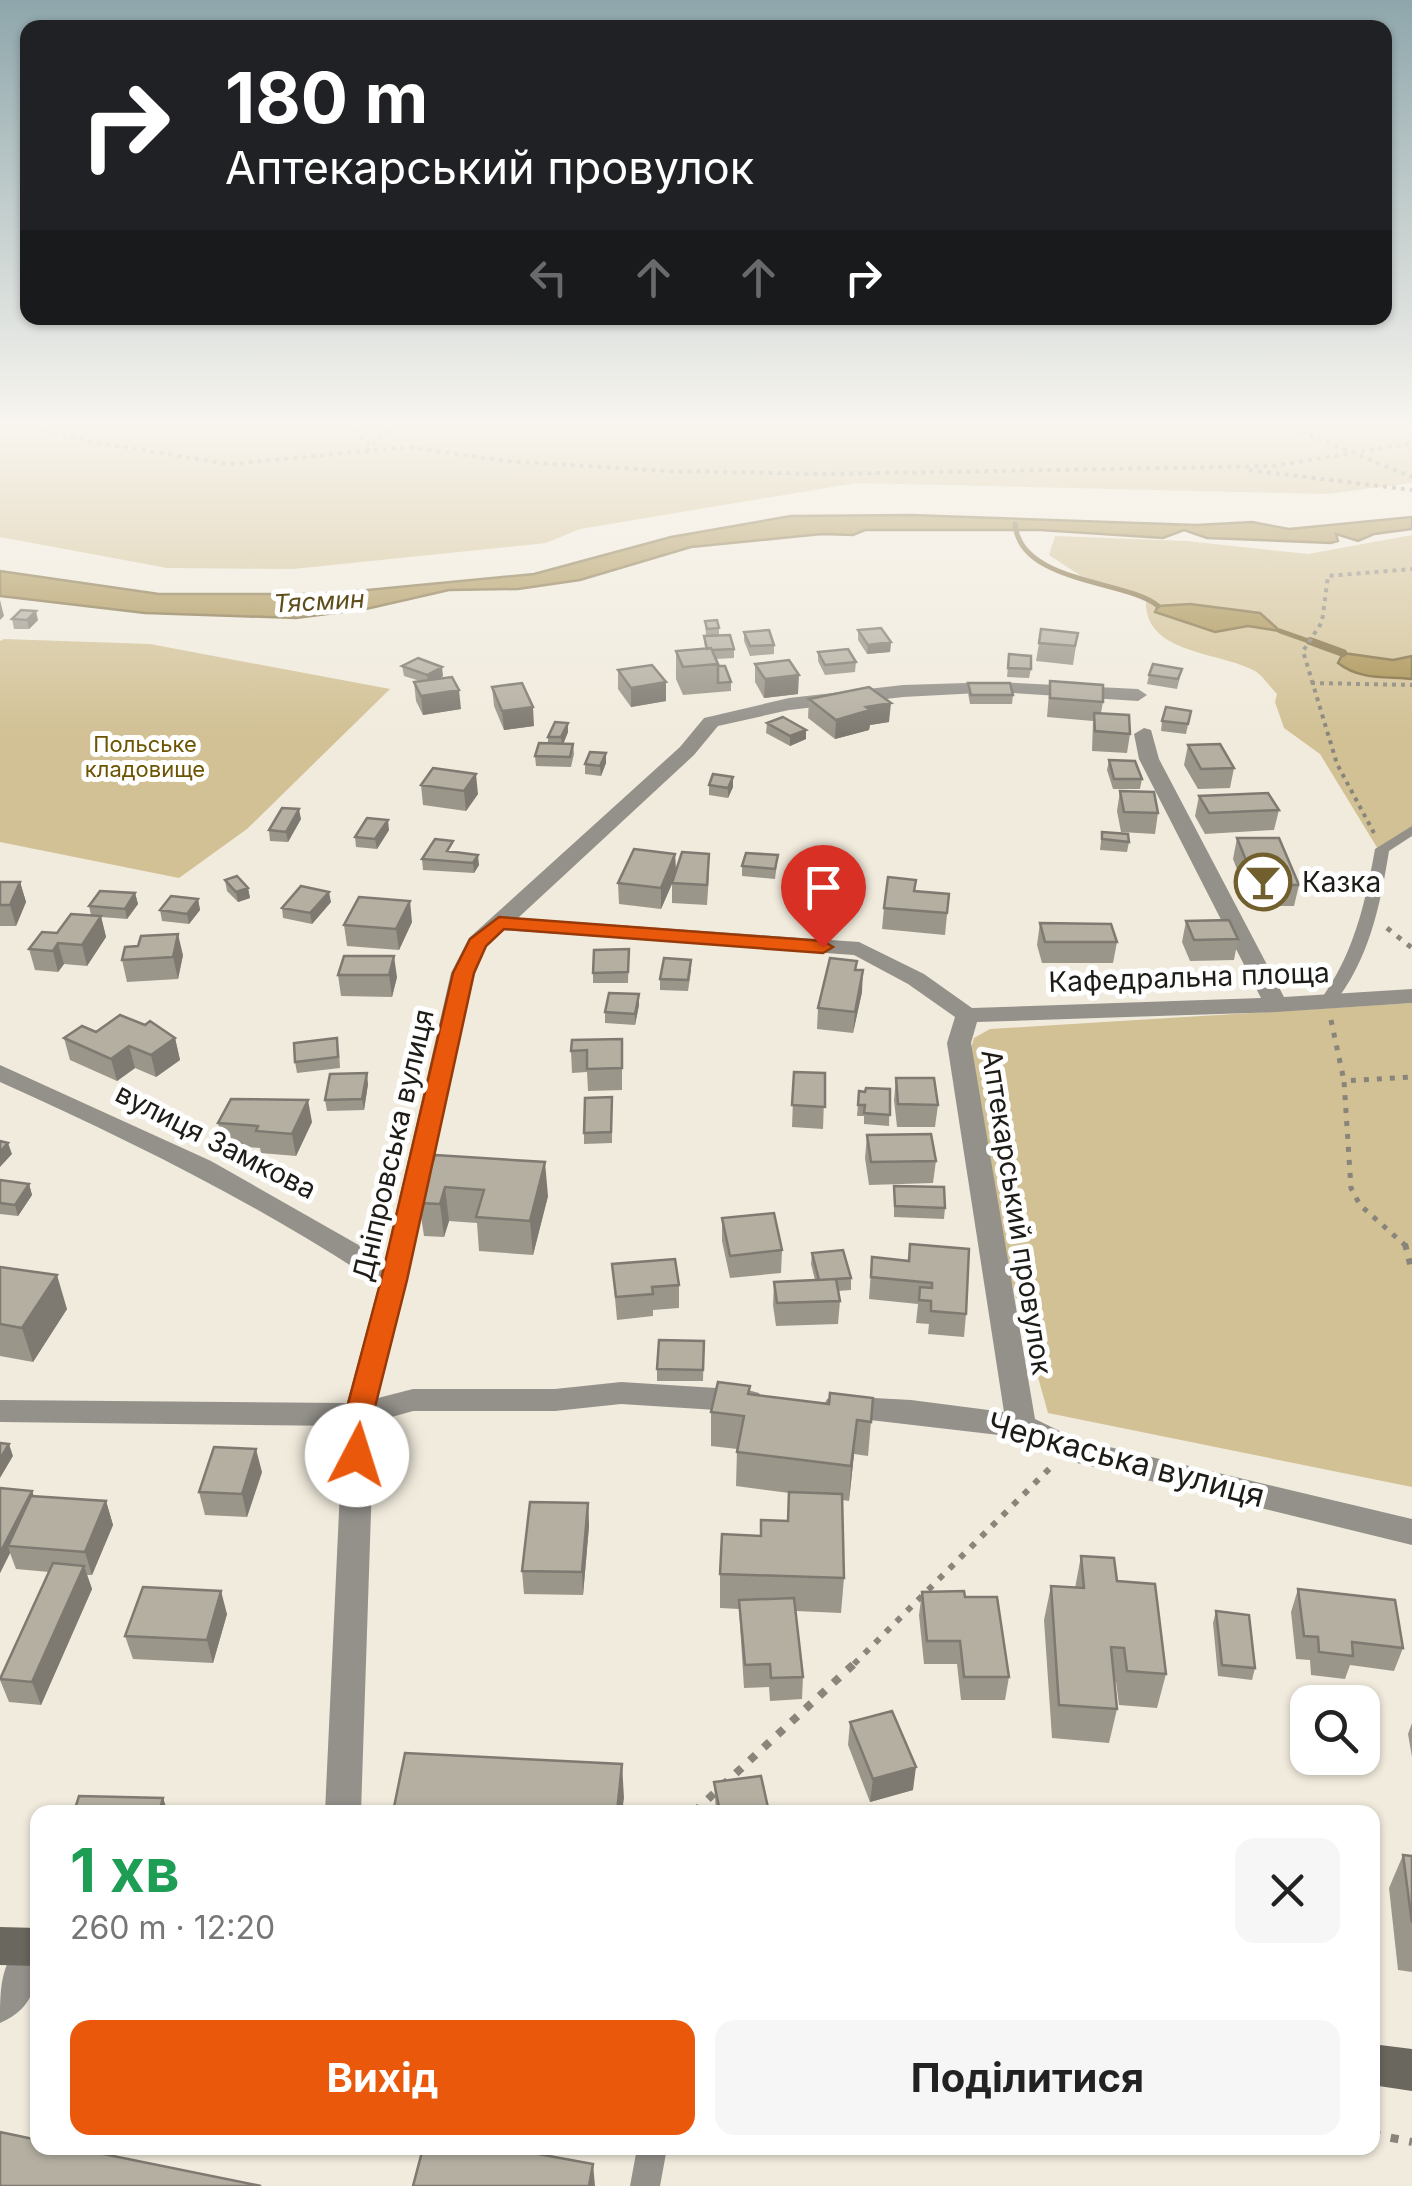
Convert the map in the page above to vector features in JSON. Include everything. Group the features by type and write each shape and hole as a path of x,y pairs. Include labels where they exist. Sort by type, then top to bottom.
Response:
{"main road":[{"path":"0,1946 30,1949"},
{"path":"1380,2065 1412,2070"}],"street":[{"name":"Дніпровська вулиця","path":"342,1805 359,1415 394,1280 463,973 477,943 687,751 711,722 789,704 903,691 998,687 1138,695"},
{"path":"1144,734 1148,759 1276,1006"},
{"name":"Аптекарський провулок","path":"499,923 859,949 916,979 968,1015 959,1043 1021,1426"},
{"name":"Кафедральна площа","path":"968,1015 1276,1006 1412,996"},
{"name":"вулиця Замкова","path":"0,1073 164,1144 343,1245 394,1280"},
{"path":"0,1411 359,1415 414,1400 555,1400 621,1393 776,1403"},
{"name":"Черкаська вулиця","path":"814,1405 911,1411 1021,1426 1069,1449 1412,1532"},
{"path":"0,2003 30,1961"}],"lane":[{"path":"1326,1002 1346,982 1364,933 1382,849 1412,830"},
{"path":"645,2186 651,2155"}],"path":[{"path":"1382,849 1337,764 1302,651 1322,622 1328,576 1412,568"},
{"path":"1311,682 1412,685"},
{"path":"1326,1002 1348,1097 1348,1177 1354,1200 1372,1223 1405,1244 1412,1272"},
{"path":"1344,1081 1412,1077"},
{"path":"699,1805 818,1700 1069,1449"},
{"path":"1380,2136 1412,2142"}],"green space":[{"path":"0,530 578,530 546,543 293,569 167,568 0,537"},
{"path":"1412,535 1412,835 1381,854 1320,754 1284,728 1275,702 1277,694 1261,676 1240,664 1170,641 1156,631 1148,617 1146,598 1081,576 1049,555 1055,536 1187,541 1308,554"},
{"name":"Польське кладовище","path":"0,641 150,644 390,689 247,829 179,878 0,842"},
{"path":"1412,1003 1412,1487 1048,1413 1000,1241 970,1051 974,1038 990,1029"}],"water":[{"name":"Тясмин","path":"711,530 865,530 853,535 822,534 691,547 580,580 518,589 449,590 366,609 296,618 145,613 0,596 0,571 159,594 326,594 534,574"},
{"name":"Тясмин","path":"1040,530 1184,530 1163,538"},
{"name":"Тясмин","path":"1184,530 1404,530 1374,534 1358,541 1336,534 1338,541 1331,543 1207,538"},
{"path":"1190,604 1260,613 1280,631 1248,626 1215,632 1155,612 1158,606"},
{"path":"1343,653 1393,660 1412,656 1412,679 1356,673 1338,663"}],"building":[{"path":"21,610 36,611 27,620 12,619"},
{"path":"717,620 719,628 707,629 705,621"},
{"path":"881,628 891,642 868,645 858,630"},
{"path":"1041,629 1078,633 1075,646 1039,643"},
{"path":"769,630 774,645 750,646 744,632"},
{"path":"730,635 734,649 707,649 704,636"},
{"path":"711,648 718,664 683,667 676,651"},
{"path":"848,649 856,662 825,665 818,652"},
{"path":"1009,654 1031,656 1031,669 1008,668"},
{"path":"418,658 442,667 427,675 402,666"},
{"path":"789,660 799,675 765,679 755,664"},
{"path":"1153,664 1182,669 1178,679 1149,675"},
{"path":"652,665 666,682 631,688 618,670"},
{"path":"718,666 725,666 731,682 718,683"},
{"path":"452,677 459,690 421,696 414,682"},
{"path":"1050,681 1103,685 1103,702 1050,698"},
{"path":"522,683 533,707 502,711 492,687"},
{"path":"968,683 1010,683 1013,695 971,695"},
{"path":"869,687 891,703 866,707 870,710 836,720 809,699"},
{"path":"1166,707 1191,711 1188,724 1162,721"},
{"path":"1094,713 1129,715 1130,734 1095,731"},
{"path":"783,717 806,730 790,736 767,723"},
{"path":"555,722 568,723 561,737 548,737"},
{"path":"539,743 573,744 570,757 535,756"},
{"path":"1220,744 1234,768 1201,769 1188,745"},
{"path":"590,752 606,753 600,766 585,764"},
{"path":"1109,760 1135,761 1142,779 1114,779"},
{"path":"433,768 476,774 464,791 421,785"},
{"path":"713,774 733,777 728,788 709,785"},
{"path":"1120,791 1154,792 1158,813 1124,812"},
{"path":"1268,793 1279,810 1209,813 1199,796"},
{"path":"282,808 299,809 286,832 269,830"},
{"path":"367,818 388,820 375,839 355,837"},
{"path":"1102,832 1128,834 1129,842 1102,839"},
{"path":"1237,838 1279,838 1299,885 1256,885"},
{"path":"435,839 453,841 447,851 478,855 473,863 422,859"},
{"path":"634,849 675,854 661,888 618,883"},
{"path":"682,852 709,854 707,885 672,883"},
{"path":"746,853 778,855 775,869 742,866"},
{"path":"792,870 847,876 843,893 787,887"},
{"path":"237,876 248,888 236,892 225,880"},
{"path":"888,877 916,880 914,891 949,894 947,913 884,908"},
{"path":"0,882 20,882 10,905 0,905"},
{"path":"301,886 329,892 310,913 282,908"},
{"path":"100,891 135,893 125,909 89,906"},
{"path":"171,896 198,899 187,914 160,910"},
{"path":"359,897 410,901 396,929 344,925"},
{"path":"71,914 101,916 82,945 58,943 53,951 29,949 42,932 57,933"},
{"path":"1229,920 1238,939 1194,940 1186,921"},
{"path":"1040,923 1111,924 1117,942 1045,942"},
{"path":"178,934 173,957 122,960 125,947 138,946 141,936"},
{"path":"629,949 628,972 593,973 594,950"},
{"path":"344,956 394,956 389,975 338,975"},
{"path":"664,958 691,960 688,980 660,979"},
{"path":"830,958 857,961 855,970 863,970 855,1012 818,1008"},
{"path":"609,993 639,994 635,1014 605,1012"},
{"path":"120,1015 145,1025 150,1021 175,1038 151,1055 129,1046 111,1059 64,1038 82,1026 96,1032"},
{"path":"337,1038 338,1057 295,1062 294,1043"},
{"path":"622,1039 622,1068 587,1069 587,1050 571,1051 572,1040"},
{"path":"794,1072 825,1073 825,1107 792,1105"},
{"path":"367,1073 362,1099 325,1100 330,1074"},
{"path":"896,1078 934,1078 938,1105 898,1104"},
{"path":"866,1088 890,1089 890,1115 864,1113 865,1105 858,1105 859,1091 865,1092"},
{"path":"612,1097 611,1132 584,1133 585,1098"},
{"path":"231,1099 308,1100 292,1134 218,1123"},
{"path":"931,1134 936,1161 871,1162 867,1135"},
{"path":"435,1155 545,1162 530,1221 476,1217 484,1190 445,1187 440,1204 419,1203"},
{"path":"0,1180 29,1184 15,1205 0,1203"},
{"path":"894,1186 944,1187 945,1208 895,1206"},
{"path":"774,1213 782,1250 730,1256 722,1218"},
{"path":"910,1244 969,1249 966,1314 931,1311 931,1301 919,1300 920,1287 932,1288 932,1283 871,1277 872,1257 909,1261"},
{"path":"843,1250 851,1278 819,1280 812,1253"},
{"path":"675,1259 679,1285 652,1287 653,1294 616,1297 612,1264"},
{"path":"0,1267 57,1275 22,1328 0,1324"},
{"path":"836,1279 840,1301 777,1303 774,1282"},
{"path":"659,1340 704,1341 703,1370 657,1369"},
{"path":"718,1382 750,1386 748,1394 829,1404 830,1393 873,1398 871,1422 857,1420 851,1466 737,1452 744,1416 711,1412"},
{"path":"0,1443 9,1444 0,1459"},
{"path":"214,1447 256,1449 242,1494 199,1492"},
{"path":"0,1488 32,1491 0,1553"},
{"path":"789,1492 842,1494 844,1578 720,1574 722,1534 761,1536 761,1520 788,1521"},
{"path":"31,1496 106,1501 85,1552 8,1546"},
{"path":"530,1502 588,1503 582,1572 522,1571"},
{"path":"1081,1556 1114,1558 1117,1581 1155,1584 1166,1674 1127,1671 1124,1648 1111,1647 1117,1709 1059,1705 1051,1586 1084,1588"},
{"path":"53,1563 84,1566 32,1682 0,1679"},
{"path":"143,1587 221,1591 207,1640 125,1636"},
{"path":"1298,1589 1395,1600 1403,1648 1352,1642 1353,1656 1319,1652 1318,1637 1304,1636"},
{"path":"964,1591 965,1597 997,1597 1009,1677 964,1677 960,1641 927,1641 922,1592"},
{"path":"794,1598 803,1677 771,1678 770,1664 745,1665 739,1600"},
{"path":"1216,1611 1249,1615 1255,1668 1222,1665"},
{"path":"892,1711 916,1767 873,1779 850,1722"},
{"path":"405,1753 622,1764 618,1805 394,1805"},
{"path":"761,1776 767,1805 719,1805 714,1782"},
{"path":"79,1796 163,1798 161,1805 76,1805"},
{"path":"1403,1855 1412,1856 1412,1923"},
{"path":"0,2132 30,2138 30,2155 108,2155 261,2186 0,2186"},
{"path":"421,2155 544,2155 593,2164 589,2186 413,2186"}],"waterway":[{"path":"1017,530 1021,544 1055,569 1143,597 1158,606"},
{"path":"1280,631 1317,644"},
{"path":"1310,641 1343,653"}],"place":[{"name":"Казка","path":"1263,882"}],"route":[{"path":"357,1455 359,1415 394,1280 463,973 477,943 499,923 823,947"}]}
